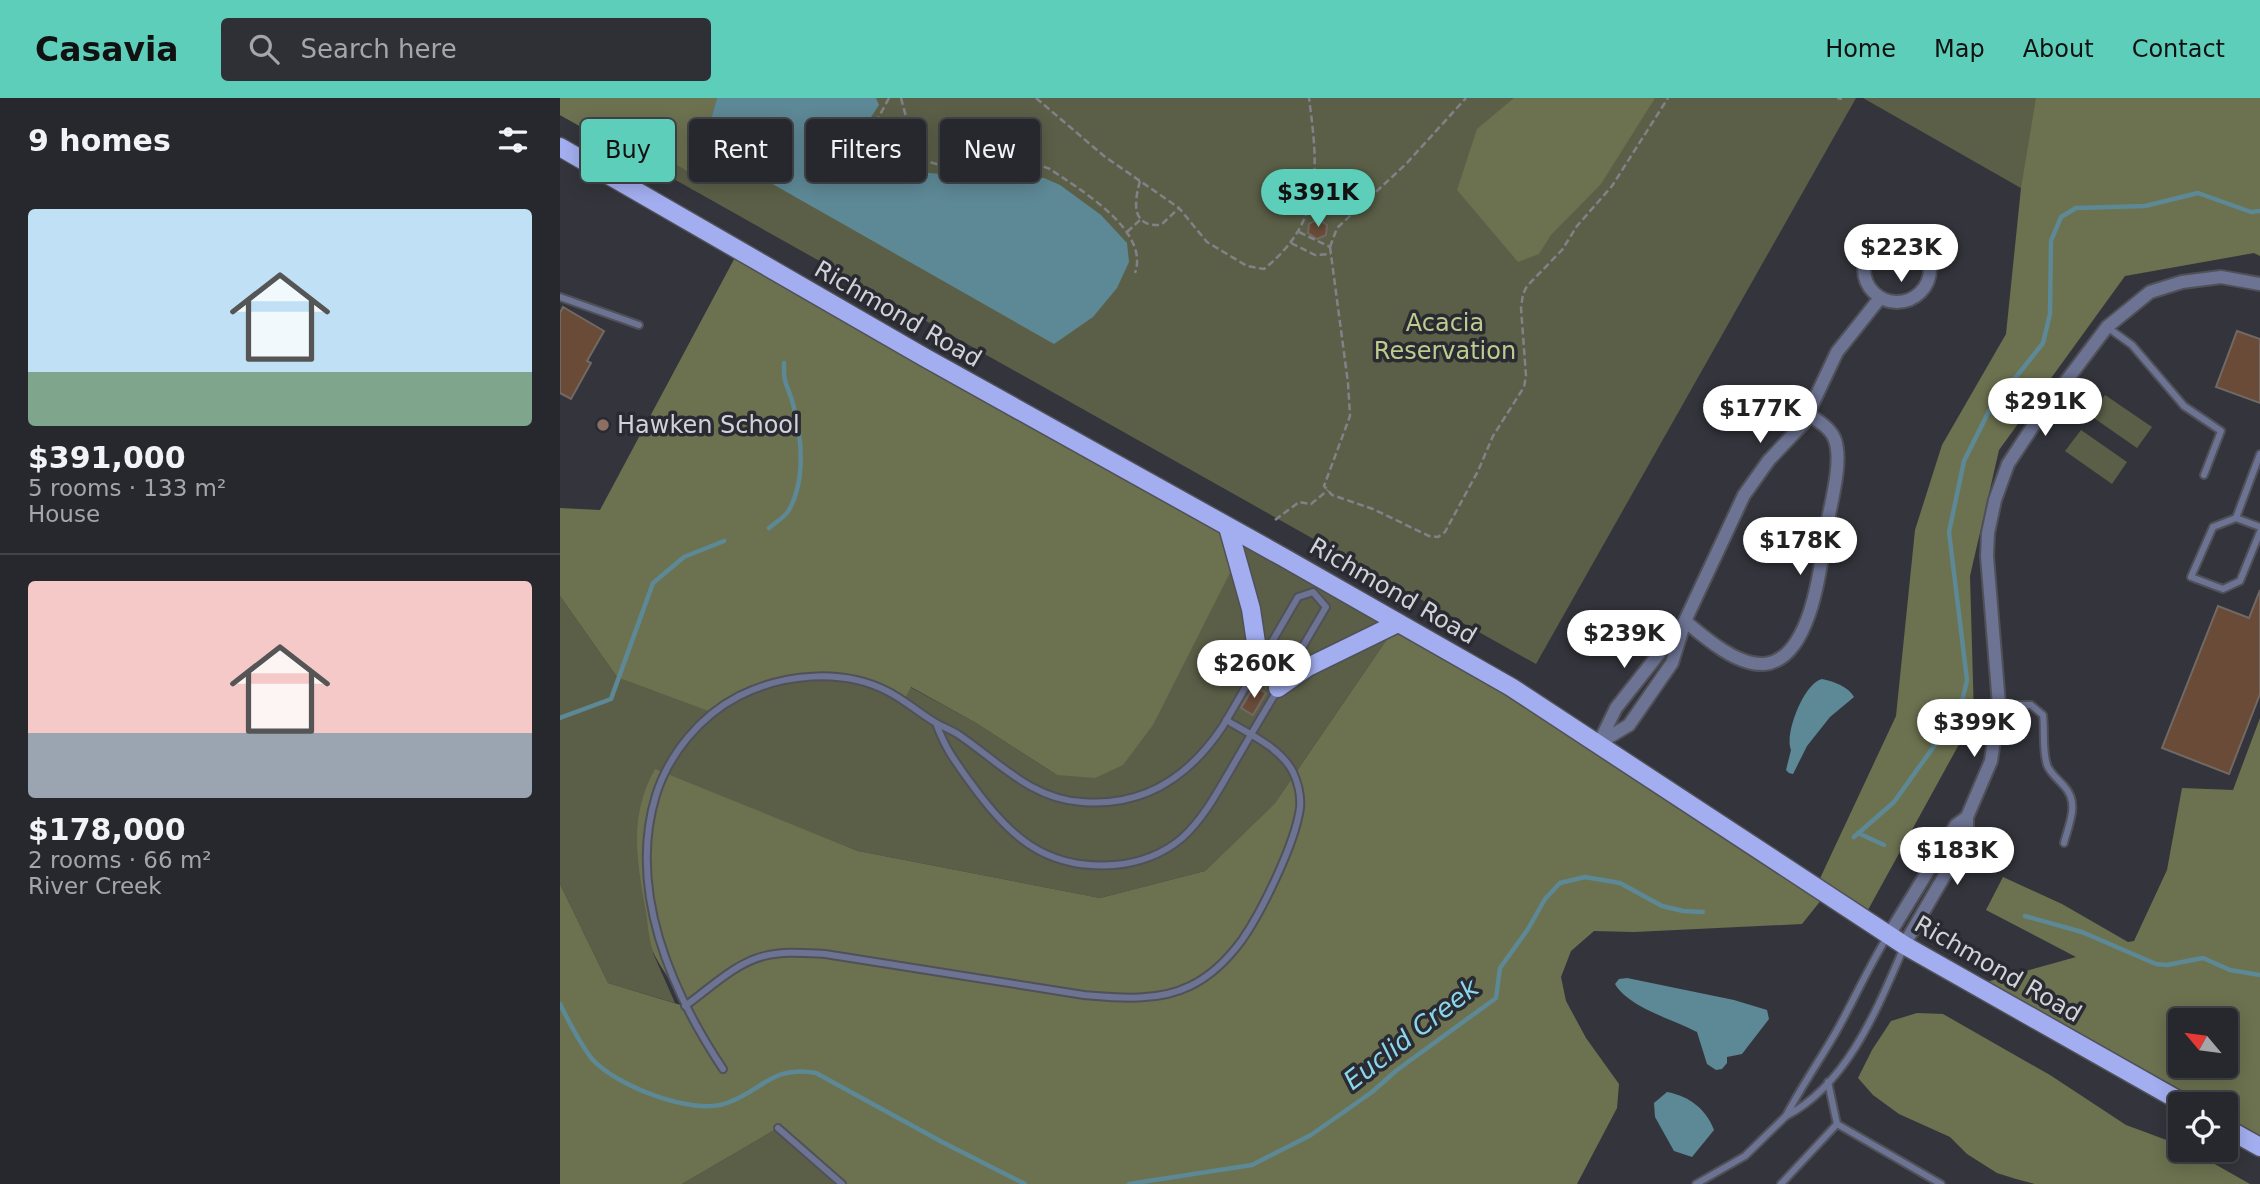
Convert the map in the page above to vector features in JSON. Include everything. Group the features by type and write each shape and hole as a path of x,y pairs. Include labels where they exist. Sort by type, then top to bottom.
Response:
{"main road":[{"name":"Richmond Road","path":"560,147 924,357 1511,688 1599,743 1904,945 2168,1094"},
{"path":"1228,527 1251,608 1259,663"},
{"path":"1278,688 1308,667 1398,623"},
{"path":"2238,1135 2260,1147"}],"street":[{"path":"1888,236 1910,238 1926,252 1929,262 1927,283 1912,298 1891,302 1881,298 1866,281 1863,271 1865,259 1877,242 1888,236"},
{"path":"1904,945 1967,837 1967,817 1991,761 1999,705 1987,556 1988,533 1995,500 2008,464 2039,417 2107,327 2150,292 2182,282 2221,277 2260,285"},
{"path":"1599,743 1629,725 1672,663 1685,621 1744,495 1769,460 1803,424 1837,352 1881,298"},
{"path":"1685,621 1726,652 1764,664 1783,656 1797,642 1807,620 1821,562 1837,465 1836,441 1829,430 1808,414"},
{"path":"1599,743 1616,708 1685,621"},
{"path":"1889,935 1956,825 1967,817"}],"lane":[{"path":"560,297 639,325"},
{"path":"2107,327 2132,345 2184,406 2221,431 2204,475"},
{"path":"2236,518 2260,454"},
{"path":"2236,518 2260,530 2239,580 2222,589 2192,577 2213,527 2236,518"},
{"path":"723,1069 676,986 660,937 648,872 647,840 650,814 669,765 697,727 729,701 769,684 824,676 884,689 936,723 958,733 1023,784 1070,801 1102,803 1127,799 1171,781 1191,767 1226,720 1298,597 1313,592 1326,607 1205,811 1180,840 1146,859 1127,864 1091,866 1057,859 1038,850 1006,828 989,808 945,748 936,723"},
{"path":"1999,705 2031,705 2043,715 2048,769 2070,793 2074,805 2064,843"},
{"path":"685,1006 747,963 764,956 790,953 825,954 1109,997 1159,995 1187,988 1208,976 1241,941 1282,863 1297,818 1300,793 1294,774 1285,759 1226,720"},
{"path":"1696,1184 1745,1156 1786,1116 1843,1019 1865,971 1889,935"},
{"path":"1786,1116 1805,1106 1828,1082 1857,1043 1887,986 1904,945"},
{"path":"1828,1082 1837,1124 1941,1184"},
{"path":"1781,1184 1837,1124"},
{"path":"778,1128 842,1184"}],"path":[{"path":"878,119 889,98"},
{"path":"901,98 907,119"},
{"path":"1036,98 1104,156 1179,208 1207,242 1247,266 1264,269 1291,243 1307,213 1315,177 1309,98"},
{"path":"1466,98 1406,164 1337,228 1330,247 1350,416 1324,486 1332,495 1373,509 1429,536 1438,537 1445,532 1478,471 1493,436 1524,387 1526,376 1521,308 1527,286 1562,250 1577,226 1612,186 1668,98"},
{"path":"1837,98 1842,99"},
{"path":"926,162 970,174 1042,166 1098,201 1126,233 1139,255 1135,272"},
{"path":"1140,181 1135,200 1140,220 1149,226 1161,225 1179,208"},
{"path":"1126,233 1140,220"},
{"path":"1299,232 1330,247"},
{"path":"1291,243 1315,255 1331,254"},
{"path":"1275,520 1299,502 1311,504 1328,490"}],"green space":[{"name":"Acacia Reservation","path":"560,98 1856,98 1536,664 675,180 675,119 581,119 581,127 560,115"},
{"path":"560,98 717,98 711,119 689,119 689,172 675,164 675,119 581,119 581,127 560,115"},
{"path":"1514,98 1655,98 1601,184 1551,235 1539,254 1518,262 1457,190 1477,129"},
{"path":"1863,98 2260,98 2140,256"},
{"path":"2036,98 2260,98 2260,256 2254,253 2125,276 1999,450 1970,576 1974,717 1863,919 1826,894 1802,924 1634,932 1594,931 1571,951 1561,977 1566,1001 1586,1038 1619,1084 1617,1108 1577,1184 842,1184 778,1128 682,1184 560,1184 560,884 608,983 684,1006 652,949 640,875 638,822 646,787 655,769 858,851 1100,898 1205,871 1275,803 1398,623 1816,887 1896,716 1915,530 1942,445 2006,334 2021,188"},
{"path":"739,250 1248,537 1153,725 1123,765 1095,778 1057,775 976,723 911,687 904,700 858,682 824,676 769,684 714,713 617,677 560,596 560,508 600,510"},
{"path":"2105,395 2152,427 2137,448 2091,416"},
{"path":"2081,430 2127,462 2112,484 2065,451"},
{"path":"1248,537 1398,623 1275,803 1205,871 1100,898 858,851 655,770 653,953 675,1003 608,983 560,884 560,596 617,677 769,684 823,676 910,687 976,723 1057,775 1236,559"},
{"path":"2260,718 2260,1147 2238,1135 2238,1092 2168,1092 2168,1094 1976,985 2076,957 1986,910 2003,877 2062,904 2128,942 2134,941 2167,870 2182,788 2233,790"},
{"path":"1917,1013 1943,1014 2050,1075 2126,1125 2168,1141 2168,1162 2211,1162 2250,1184 2035,1184 1997,1173 1967,1154 1950,1137 1899,1114 1873,1095 1858,1078 1891,1021"},
{"path":"778,1128 842,1184 682,1184"}],"water":[{"path":"717,98 876,98 879,105 870,119 806,119 806,182 926,182 926,173 940,174 940,182 1040,182 1040,178 1044,178 1060,185 1101,215 1127,243 1129,262 1117,288 1093,317 1054,344 769,182 792,182 792,119 711,119"},
{"path":"1822,679 1840,685 1854,697 1830,717 1807,746 1793,774 1789,773 1786,770 1791,750 1790,733 1797,710 1809,690"},
{"path":"1627,978 1734,1000 1767,1010 1769,1019 1742,1054 1727,1057 1727,1063 1722,1069 1716,1070 1707,1064 1697,1032 1652,1012 1621,992 1615,984 1619,979"},
{"path":"1667,1092 1696,1105 1714,1130 1692,1157 1674,1151 1655,1117 1654,1103"}],"building":[{"path":"1318,219 1327,225 1326,235 1317,239 1308,233 1309,224"},
{"path":"563,307 604,331 587,361 591,363 571,399 560,393 560,313"},
{"path":"2237,331 2260,339 2260,403 2216,387"},
{"path":"2260,590 2260,694 2229,774 2162,748 2218,606 2249,618"},
{"path":"1254,686 1266,693 1253,715 1241,708"}],"waterway":[{"name":"Euclid Creek","path":"1854,837 1894,802 1960,710 1967,680 1949,532 1964,461 1989,411 2043,343 2050,314 2051,241 2061,217 2076,208 2145,206 2198,193 2251,212 2260,211"},
{"path":"769,528 789,510 800,472 799,430 785,381 784,363"},
{"path":"560,718 611,699 653,583 684,557 724,541"},
{"path":"1858,833 1884,845"},
{"name":"Euclid Creek","path":"1129,1184 1252,1165 1311,1135 1496,998 1500,968 1528,929 1545,899 1560,883 1585,877 1620,883 1662,906 1703,912"},
{"path":"2025,916 2082,932 2156,964 2167,965 2203,958 2230,970 2260,975"},
{"name":"Euclid Creek","path":"560,1004 593,1060 619,1080 656,1096 676,1102 712,1106 739,1098 768,1080 789,1072 816,1073 1025,1184"}],"place":[{"name":"Hawken School","path":"603,425"}]}
